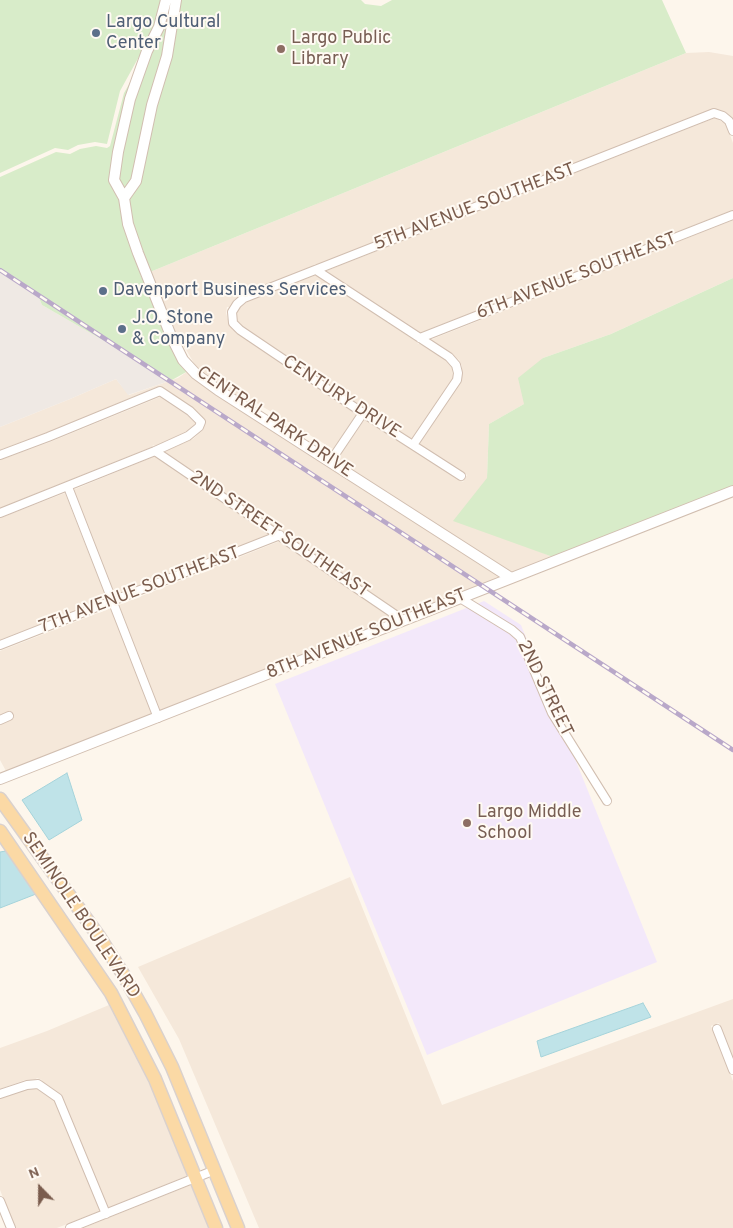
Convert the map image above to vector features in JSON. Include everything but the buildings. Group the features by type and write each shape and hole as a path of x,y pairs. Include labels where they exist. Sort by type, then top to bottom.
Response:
{"main road":[{"name":"SEMINOLE BOULEVARD","path":"0,799 100,938 149,1020 172,1067 238,1228"},
{"name":"SEMINOLE BOULEVARD","path":"0,831 111,993 154,1079 216,1228"}],"street":[{"name":"CENTRAL PARK DRIVE","path":"166,0 159,26 147,51 130,98 114,180 124,198 128,224 138,253 171,336 183,360 196,374 218,390 511,578"},
{"path":"124,198 136,181 152,105 167,56 176,0"},
{"name":"5TH AVENUE SOUTHEAST","path":"232,312 244,298 714,114 722,116 729,121 733,131"},
{"name":"6TH AVENUE SOUTHEAST","path":"420,338 733,215"},
{"path":"316,270 449,357 456,365 457,380 413,445"},
{"name":"CENTURY DRIVE","path":"232,312 233,323 240,330 461,476"},
{"path":"0,455 160,391 190,411 201,422 199,427 188,436 155,451 0,513"},
{"path":"330,462 363,413"},
{"name":"2ND STREET SOUTHEAST","path":"155,451 403,620"},
{"path":"68,487 158,718"},
{"name":"8TH AVENUE SOUTHEAST","path":"0,779 733,491"},
{"name":"7TH AVENUE SOUTHEAST","path":"0,645 280,536"},
{"name":"2ND STREET","path":"460,598 512,630 520,637 552,713 607,801"},
{"path":"0,720 9,716"},
{"path":"717,1029 733,1070"},
{"path":"0,1094 26,1084 38,1084 58,1098 106,1214"},
{"path":"70,1228 215,1170"},
{"path":"0,1201 11,1228"}],"shaded area":[{"path":"709,52 733,56 733,120 727,113 712,109 317,265 315,264 243,294 227,307 226,313 230,326 237,333 357,414 333,449 255,402 249,405 198,370 171,324 150,272 686,53"},
{"path":"715,118 726,124 733,143 733,210 420,333 326,271"},
{"path":"733,220 733,278 611,334 543,358 524,404 489,424 487,478 538,551 553,557 511,573 336,461 365,419 463,482 467,475 419,444 460,383 462,375 462,366 459,360 430,340"},
{"path":"0,268 37,293 42,305 172,380 128,395 116,379 0,427"},
{"path":"316,275 418,344 446,360 452,367 453,378 412,439 242,327 237,321 236,313 247,302"},
{"path":"188,371 331,468 501,577 460,593 458,592 403,615 282,530 164,452 193,439 202,431 205,424 203,418 192,407 161,387 0,450 0,427 116,379 129,395 178,378"},
{"path":"160,397 187,415 196,424 185,432 155,446 153,445 0,508 0,460 50,442"},
{"path":"155,456 270,534 115,596 73,490"},
{"path":"65,493 107,599 0,640 0,518"},
{"path":"280,541 394,618 160,712 119,605"},
{"name":"Largo Middle School","path":"484,601 521,625 657,962 427,1055 275,684"},
{"path":"111,608 153,715 6,771 0,760 0,651"},
{"path":"350,877 442,1105 733,999 733,1058 719,1023 711,1026 733,1081 733,1228 259,1228 179,1039 138,967"},
{"path":"109,1005 166,1117 189,1175 108,1208 62,1097 37,1078 35,1080 25,1080 0,1089 0,1048"},
{"path":"28,1089 37,1089 55,1101 100,1211 57,1228 15,1228 0,1190 0,1099"},
{"path":"193,1184 211,1228 83,1228"}],"green space":[{"path":"0,0 163,0 152,33 120,91 107,144 95,142 78,145 68,150 55,148 0,173"},
{"path":"170,0 172,0 163,55 132,179 124,190 119,179 122,153 134,100"},
{"path":"181,0 361,0 365,4 381,6 392,0 662,0 686,53 150,272 132,223 129,201 144,160"},
{"path":"132,79 114,151 118,199 141,276 188,371 172,380 42,305 37,293 0,268 0,177 56,152 70,154 80,149 96,146 107,148 110,146 124,93"},
{"path":"733,278 733,486 553,557 453,521 487,478 489,424 524,404 518,378 543,358 611,334"}],"water":[{"path":"67,773 82,820 49,840 22,800"},
{"path":"6,851 36,894 0,908 0,852"},
{"path":"643,1003 651,1017 541,1057 537,1041"}],"railway":[{"path":"0,270 733,750"}],"place":[{"name":"Largo Cultural Center","path":"96,33"},
{"name":"Largo Public Library","path":"281,49"},
{"name":"Davenport Business Services","path":"103,291"},
{"name":"J.O. Stone & Company","path":"122,329"},
{"name":"Largo Middle School","path":"467,823"}]}
